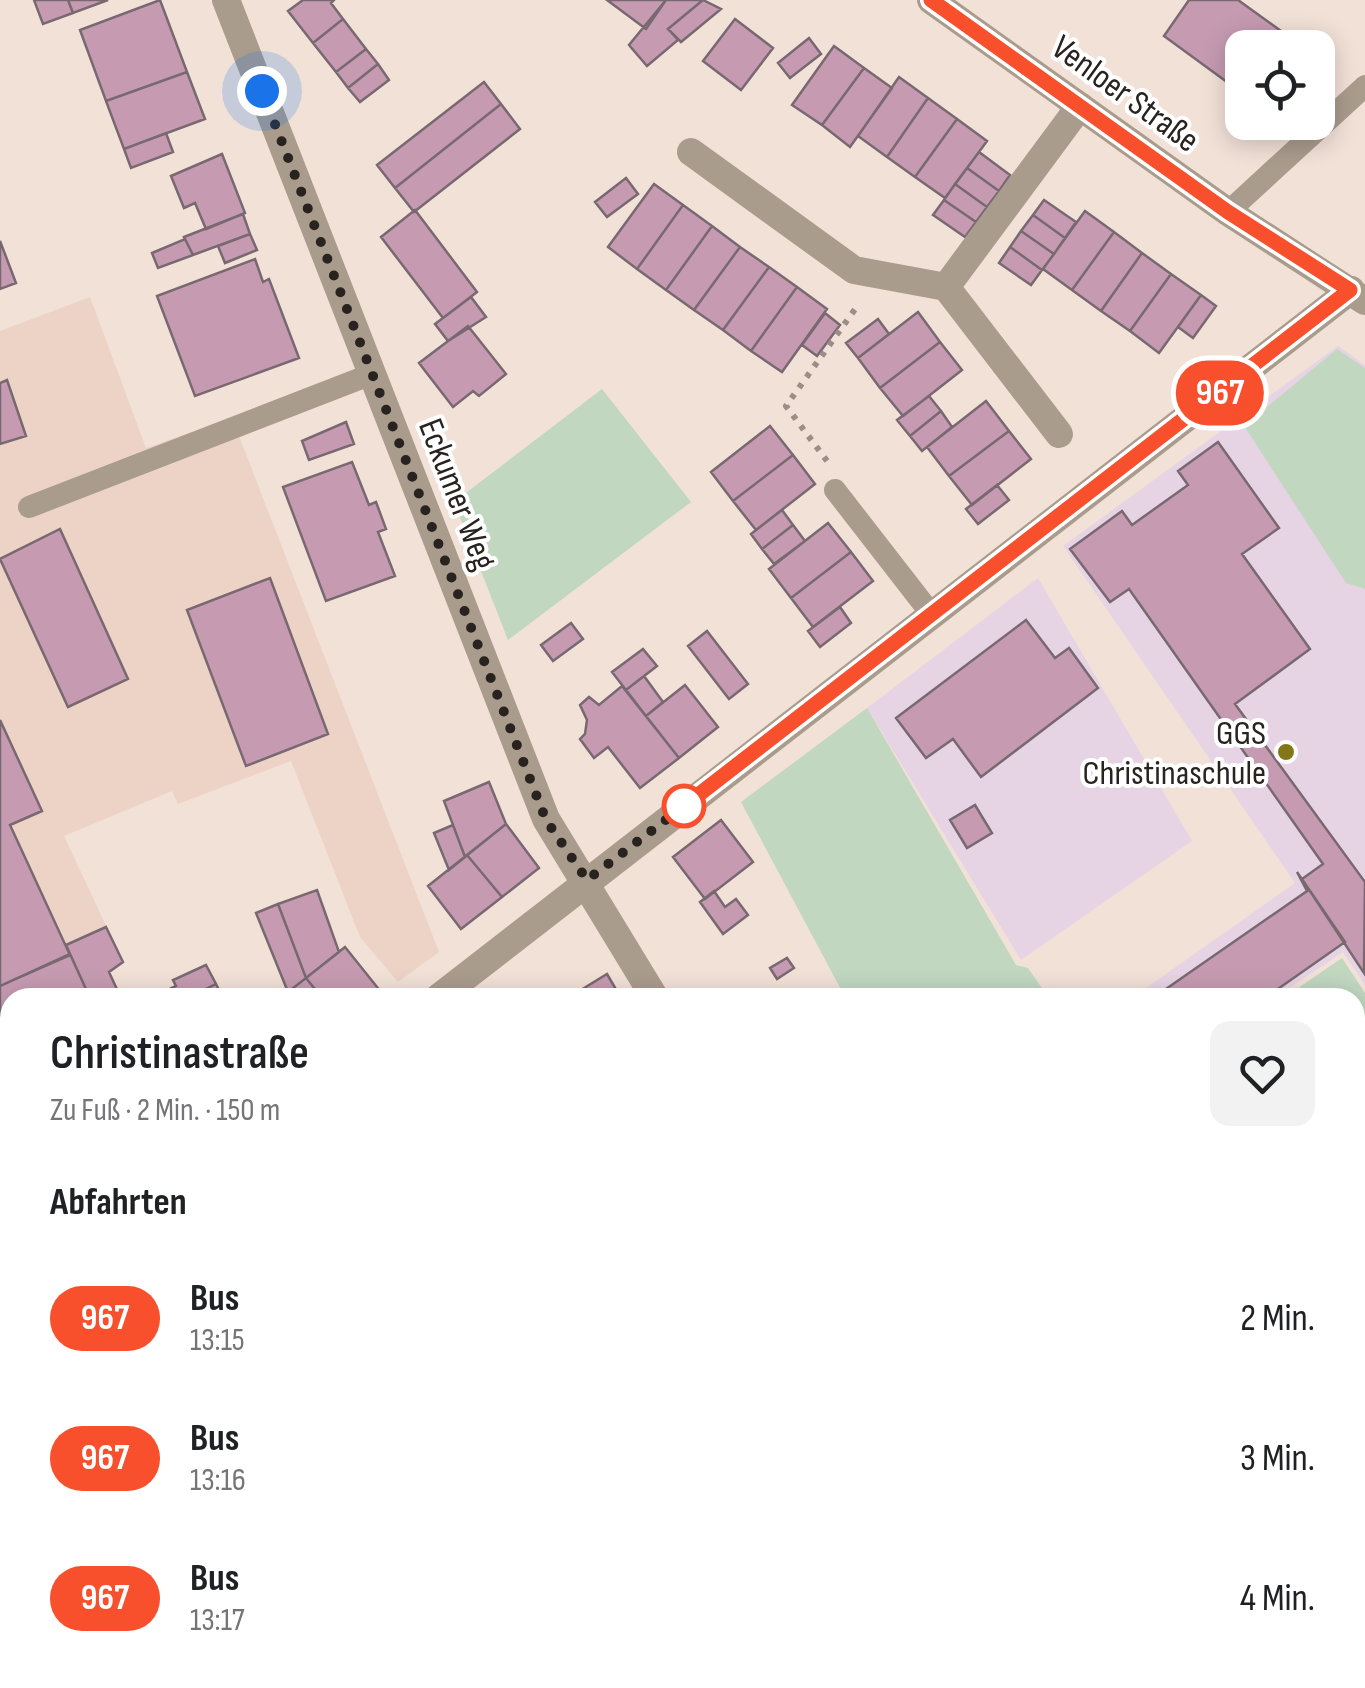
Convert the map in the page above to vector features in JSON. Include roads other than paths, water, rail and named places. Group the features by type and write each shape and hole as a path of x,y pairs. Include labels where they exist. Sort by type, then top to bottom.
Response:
{"street":[{"name":"Eckumer Weg","path":"226,0 546,820 587,880 649,988"},
{"name":"Venloer Straße","path":"932,0 1228,212 1358,295"},
{"path":"946,288 1080,106"},
{"path":"691,152 854,270 946,288 1059,434"},
{"path":"451,988 932,615 1358,295"}],"lane":[{"path":"1228,212 1365,86"},
{"path":"29,507 372,374"},
{"path":"835,490 932,615"}],"place":[{"name":"GGS Christinaschule","path":"1286,752"}]}
